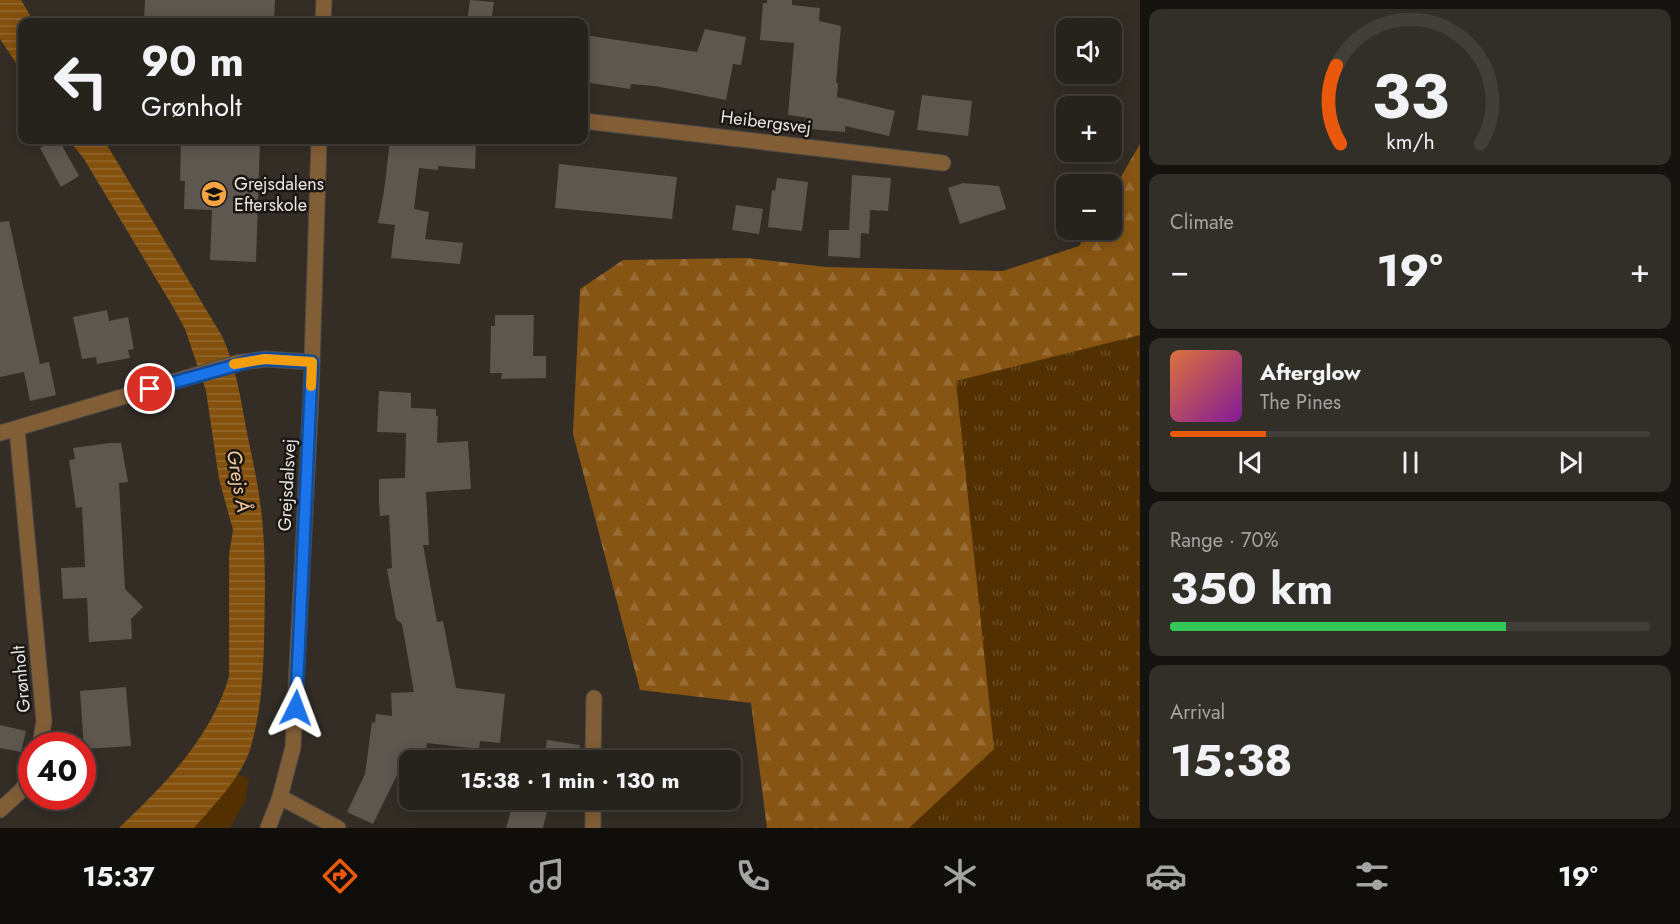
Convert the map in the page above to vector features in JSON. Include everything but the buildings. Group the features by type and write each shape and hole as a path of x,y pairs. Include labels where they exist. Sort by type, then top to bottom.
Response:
{"street":[{"path":"323,18 324,0"},
{"name":"Heibergsvej","path":"588,121 944,163"},
{"name":"Grejsdalsvej","path":"268,828 280,797 294,737 312,362 319,144"},
{"path":"0,433 237,363 265,359 312,362"},
{"name":"Grønholt","path":"17,429 44,721 42,732"},
{"path":"593,750 594,698"},
{"path":"0,810 18,794"},
{"path":"280,797 338,828"},
{"path":"593,810 593,828"}],"green space":[{"path":"1140,144 1140,828 767,828 751,703 640,690 573,434 580,289 623,260 747,258 826,267 1003,271 1079,246 1083,240 1122,240 1122,175"},
{"path":"1140,335 1140,828 909,828 994,749 956,381"},
{"path":"231,773 249,778 245,802 230,828 187,828"}],"water":[{"path":"0,0 21,0 32,18 18,18 18,66 0,39"},
{"name":"Grejs Å","path":"72,144 106,144 222,336 238,383 256,475 262,518 265,580 263,668 257,720 251,746 241,769 227,790 194,828 119,828 153,795 184,759 210,721 221,699 229,677 229,555 233,530 219,479 206,391 185,329 84,159"}],"slow traffic":[{"path":"234,364 265,359 312,362 311,386"}],"place":[{"name":"Grejsdalens Efterskole","path":"214,194"}],"route":[{"path":"150,389 237,363 265,359 312,362 296,708"}]}
